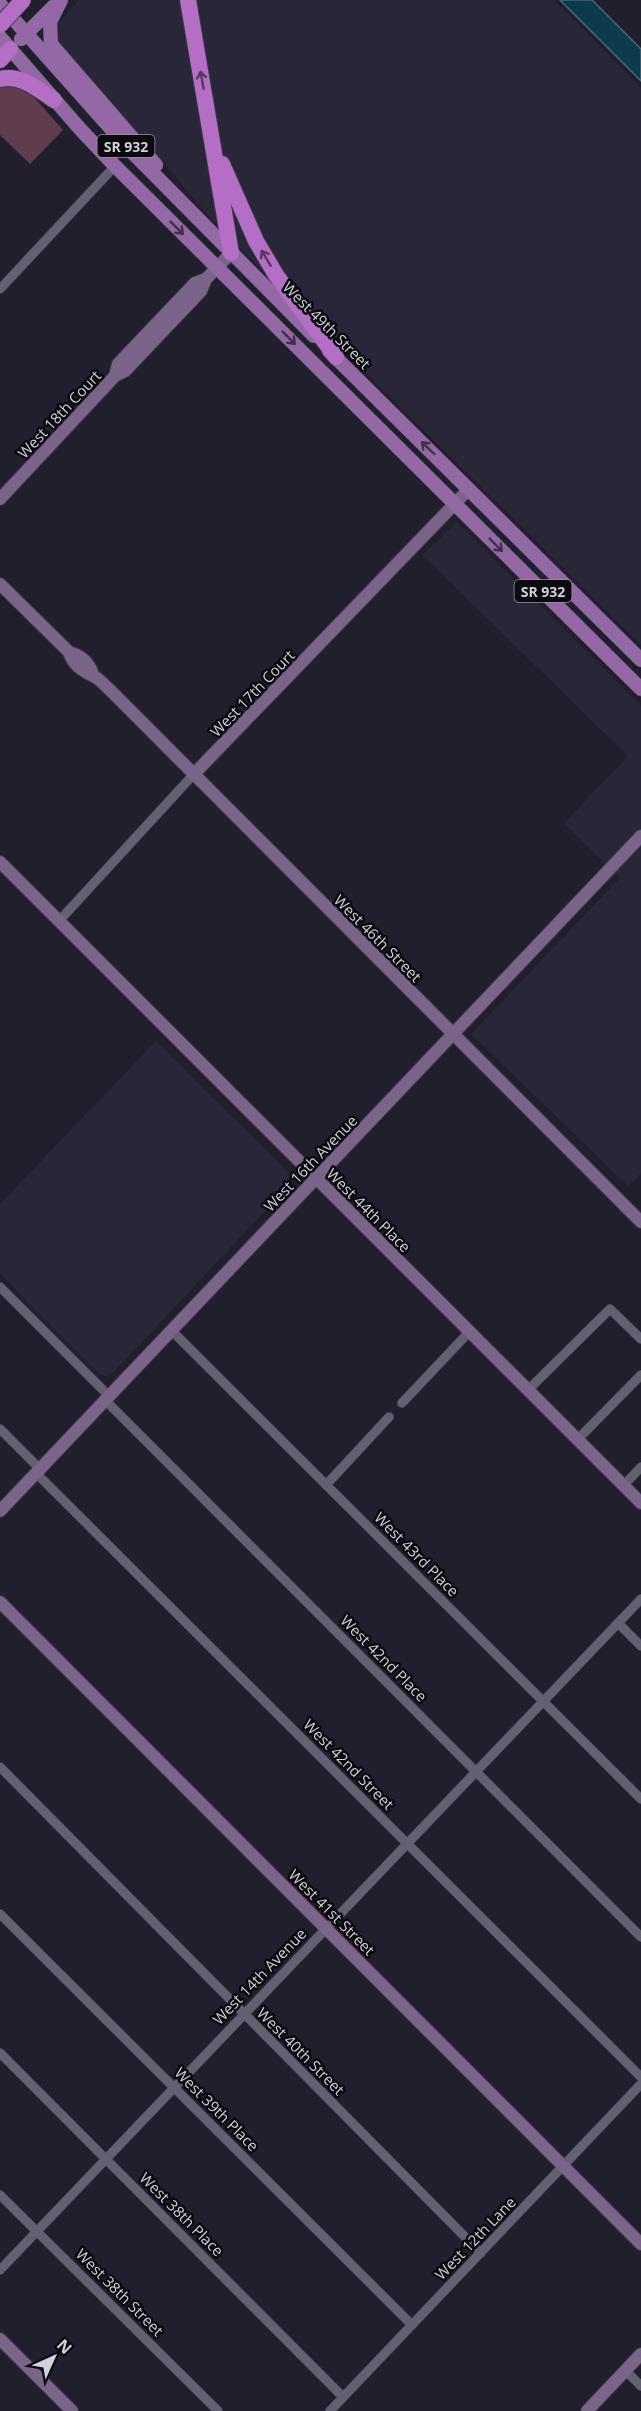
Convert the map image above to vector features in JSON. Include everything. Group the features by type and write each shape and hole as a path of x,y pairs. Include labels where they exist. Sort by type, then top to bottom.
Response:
{"highway":[{"path":"0,6 8,0"},
{"path":"0,25 23,0"},
{"path":"188,0 231,254"},
{"path":"0,79 9,77 19,79 54,100"},
{"path":"212,138 237,202 256,241 276,275 336,357"}],"main road":[{"path":"3,48 25,35 60,0"},
{"path":"60,0 50,22 51,44 164,173 199,221"},
{"name":"West 49th Street","path":"0,6 122,142 231,254 641,660"},
{"name":"SR 932","path":"3,48 115,166 641,689"},
{"path":"560,608 569,605 577,608 611,642 627,645"}],"street":[{"path":"0,289 115,166"},
{"name":"West 18th Court","path":"0,499 115,376 125,370 201,291 206,279 231,254"},
{"name":"West 17th Court","path":"59,921 193,775 470,489"},
{"name":"West 46th Street","path":"0,584 69,652 78,654 92,668 93,676 641,1222"},
{"name":"West 16th Avenue","path":"0,1511 641,836"},
{"name":"West 44th Place","path":"0,862 641,1503"},
{"name":"West 42nd Place","path":"0,1287 641,1937"},
{"path":"528,1390 610,1309 641,1339"},
{"name":"West 43rd Place","path":"171,1330 641,1799"},
{"path":"402,1403 470,1331"},
{"path":"578,1439 641,1375"},
{"path":"326,1485 389,1417"},
{"name":"West 42nd Street","path":"0,1429 38,1471 641,2077"},
{"path":"624,1485 641,1467"},
{"name":"West 14th Avenue","path":"0,2270 243,2013 641,1599"},
{"name":"West 41st Street","path":"0,1602 641,2244"},
{"path":"618,1623 641,1646"},
{"name":"West 40th Street","path":"0,1767 480,2253"},
{"name":"West 39th Place","path":"0,1914 412,2325"},
{"name":"West 38th Place","path":"0,2053 343,2397"},
{"name":"West 12th Lane","path":"330,2411 641,2084"},
{"name":"West 38th Street","path":"0,2195 218,2411"},
{"path":"0,2339 72,2411"},
{"path":"587,2411 641,2354"},
{"path":"625,2370 641,2386"}],"shaded area":[{"path":"79,0 554,0 641,88 641,645 216,225 159,157 64,53 59,44 57,24"},
{"path":"0,84 19,87 31,94 63,130 30,164 0,135"},
{"path":"457,522 641,706 641,1173 628,1186 471,1034 620,878 564,823 628,756 422,555"},
{"path":"156,1041 289,1173 290,1184 112,1374 106,1376 99,1374 0,1274 0,1204"}],"water":[{"path":"560,0 592,0 641,49 641,81"}]}
